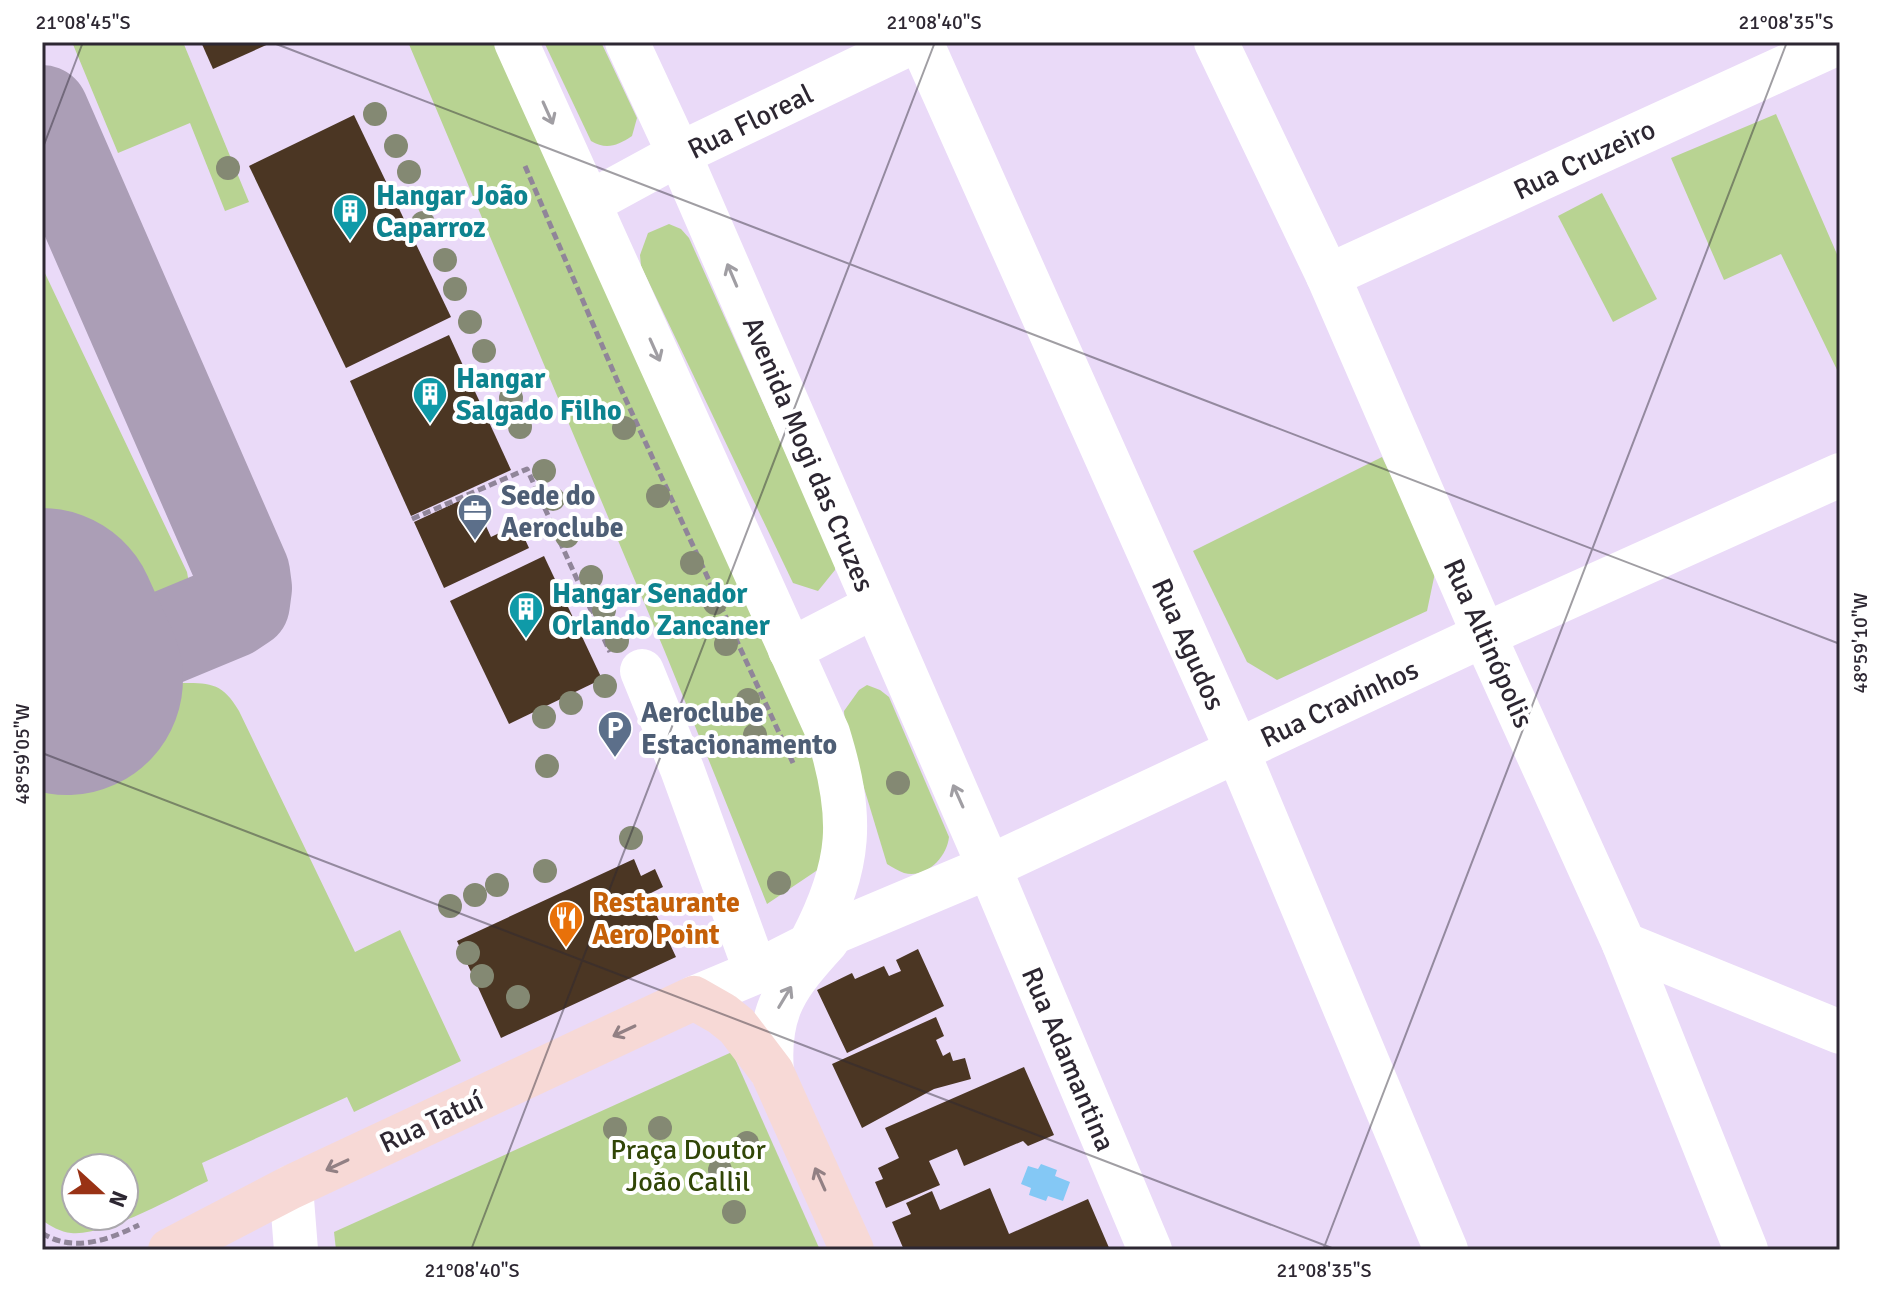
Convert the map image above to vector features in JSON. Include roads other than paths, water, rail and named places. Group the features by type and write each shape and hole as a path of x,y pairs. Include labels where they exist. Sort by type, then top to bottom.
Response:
{"main road":[{"path":"694,998 737,1026 772,1072 852,1250"},
{"name":"Rua Tatuí","path":"170,1250 291,1187 694,998"}],"street":[{"path":"516,42 828,733 842,778 845,811 844,857 824,936"},
{"name":"Avenida Mogi das Cruzes","path":"627,42 679,154 989,867"},
{"name":"Rua Floreal","path":"589,203 679,154 913,42"},
{"name":"Rua Agudos","path":"921,42 1237,750 1446,1250"},
{"name":"Rua Altinópolis","path":"1216,42 1328,276 1484,635 1624,944 1746,1250"},
{"name":"Rua Cruzeiro","path":"1328,276 1840,42"},
{"name":"Rua Cravinhos","path":"694,998 756,972 824,936 989,867 1484,635 1840,475"},
{"path":"790,650 875,606"},
{"path":"626,663 682,769 756,972"},
{"path":"845,811 859,853 872,876 891,892 910,901"},
{"name":"Rua Adamantina","path":"989,867 1150,1250"},
{"name":"Rua Cravinhos","path":"772,1072 769,1043 774,1016 824,936"},
{"path":"1624,944 1840,1032"},
{"path":"291,1187 296,1250"}],"water":[{"path":"1041,1164 1057,1170 1055,1176 1070,1182 1063,1201 1048,1196 1046,1201 1029,1195 1031,1188 1021,1184 1028,1166 1038,1169"}],"place":[{"name":"Hangar João Caparroz","path":"350,242"},
{"name":"Hangar Salgado Filho","path":"430,425"},
{"name":"Sede do Aeroclube","path":"475,542"},
{"name":"Hangar Senador Orlando Zancaner","path":"526,640"},
{"name":"Aeroclube Estacionamento","path":"615,759"},
{"name":"Restaurante Aero Point","path":"566,949"}],"park label":[{"name":"Praça Doutor João Callil","path":"688,1165"}]}
